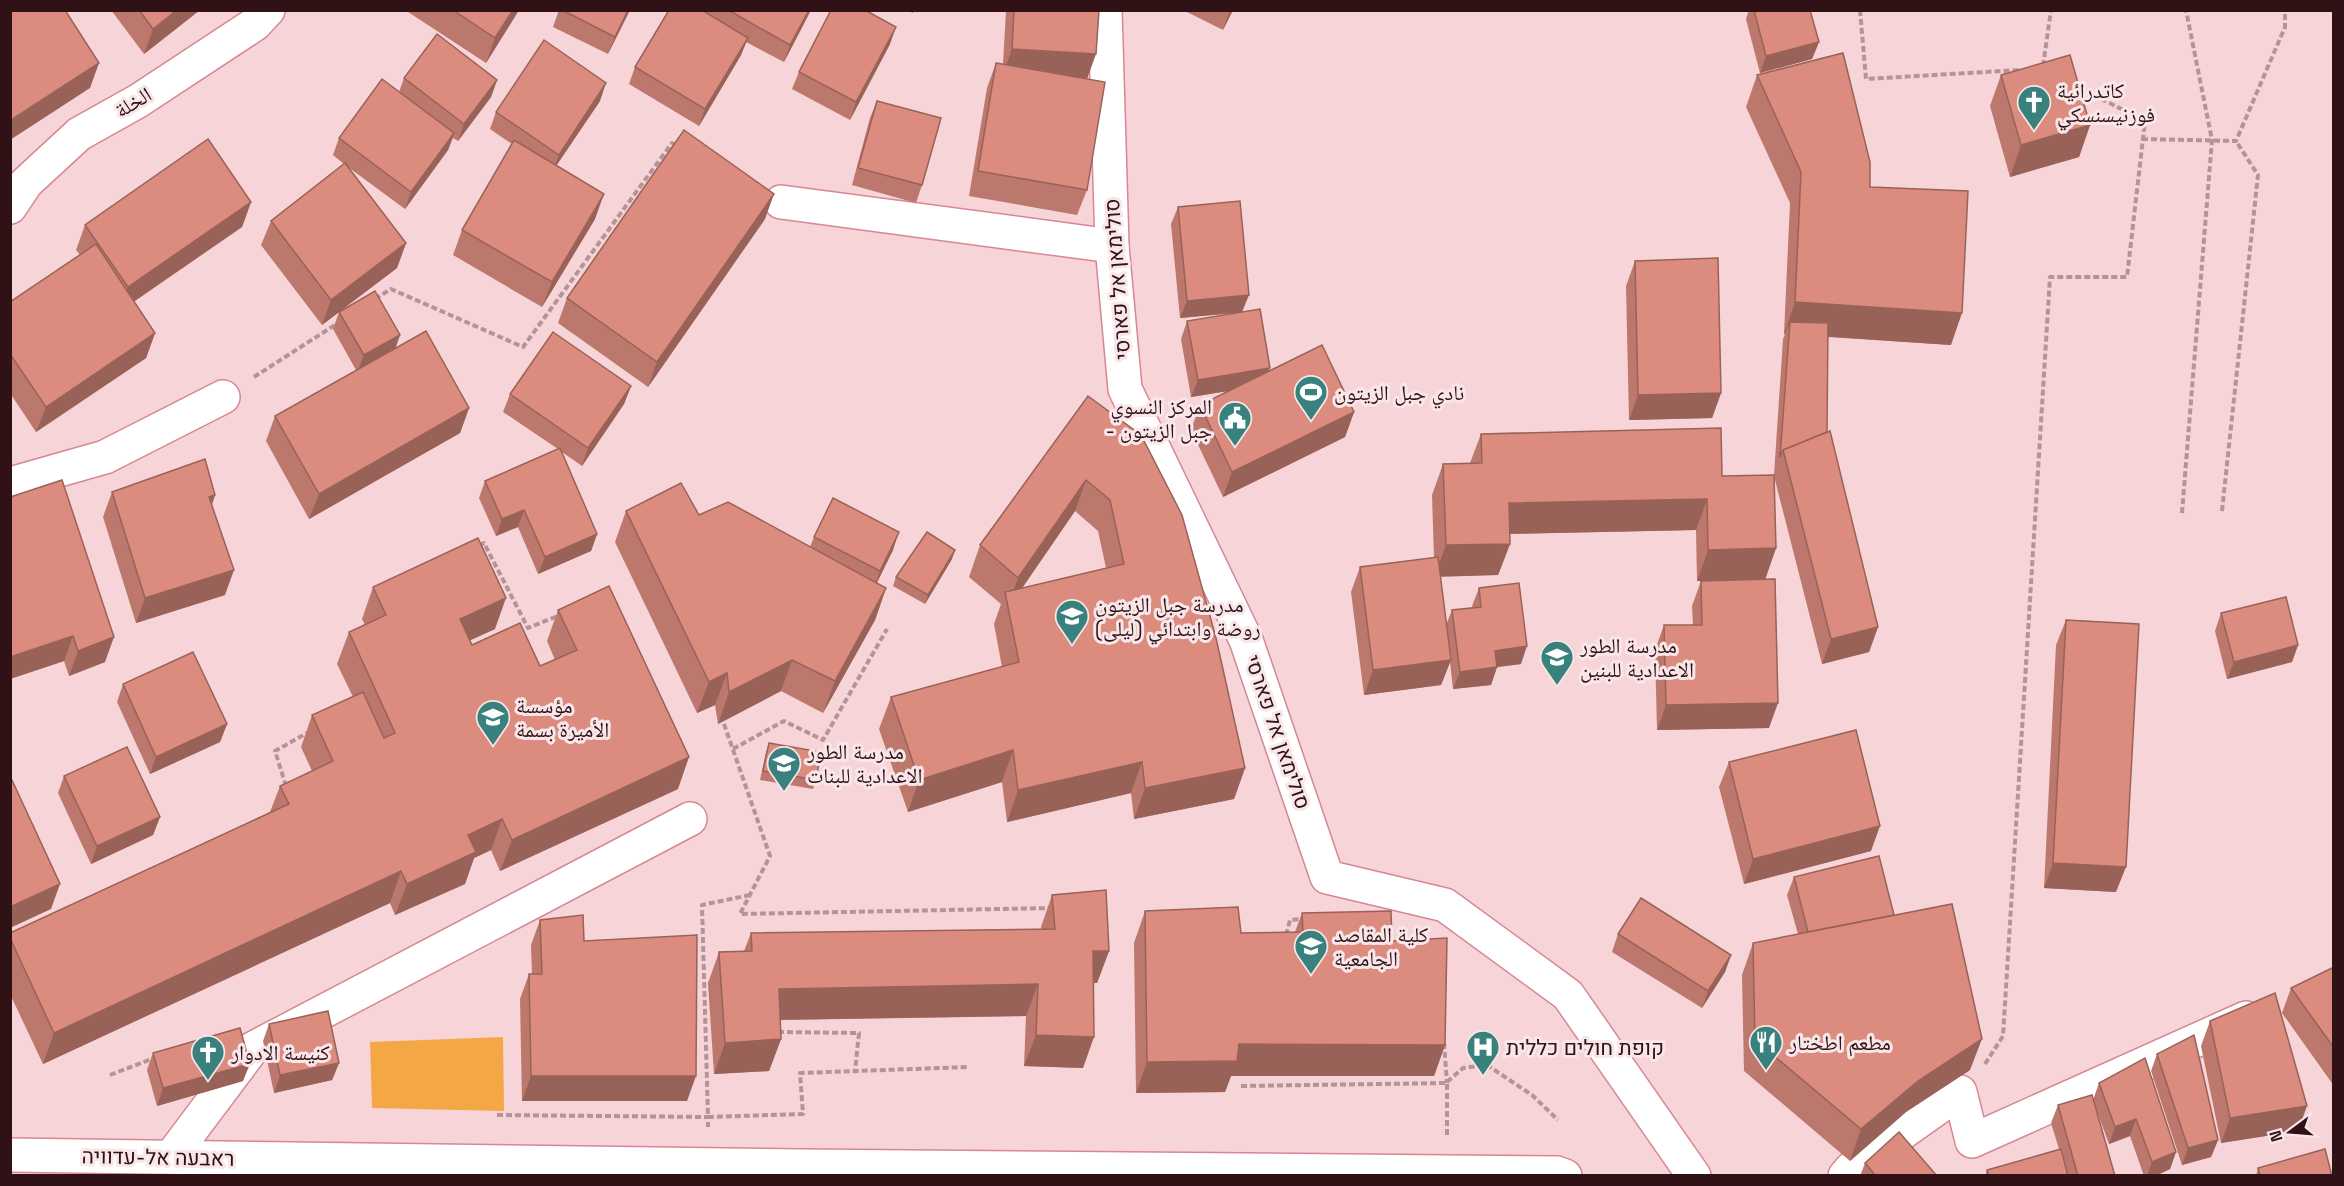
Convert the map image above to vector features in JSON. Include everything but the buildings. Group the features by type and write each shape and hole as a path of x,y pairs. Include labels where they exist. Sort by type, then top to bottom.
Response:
{"street":[{"name":"الخلة","path":"10,207 26,183 79,134 138,101 255,24 268,10"},
{"name":"סולימאן אל פארסי","path":"1105,10 1112,246 1125,389 1246,640 1328,877 1445,905 1568,995 1695,1176"},
{"path":"781,202 1112,246"},
{"path":"10,484 105,457 223,397"},
{"path":"171,1157 252,1049 690,819"},
{"path":"1845,1176 1851,1169 1967,1087 1972,1141 2273,1006"},
{"name":"ראבעה אל-עדוויה","path":"10,1155 171,1157 485,1168 1447,1172 1557,1173 1565,1176"}],"path":[{"path":"1860,10 1866,79 2030,69"},
{"path":"2042,69 2051,10"},
{"path":"2182,513 2212,140 2186,10"},
{"path":"2235,141 2285,27 2285,10"},
{"path":"1967,1087 2003,1036 2050,277 2127,277 2145,121 2073,84"},
{"path":"2142,139 2235,141"},
{"path":"2222,511 2258,175 2235,141"},
{"path":"371,302 391,289 523,347 672,143 682,149"},
{"path":"223,397 341,321"},
{"path":"474,548 484,543 528,628 561,615"},
{"path":"733,748 784,721 822,740 887,629"},
{"path":"724,724 770,856 740,914 1062,907"},
{"path":"286,789 275,751 316,729"},
{"path":"708,1117 702,905 750,895"},
{"path":"1285,939 1290,920 1313,918"},
{"path":"776,1032 859,1033 855,1071"},
{"path":"1444,1036 1447,1083 1447,1172"},
{"path":"1241,1086 1447,1083 1463,1068 1487,1065 1532,1095 1558,1120"},
{"path":"497,1115 708,1117 803,1114 800,1073 969,1067"}],"shaded area":[{"path":"503,1037 504,1111 372,1108 370,1042"}],"place":[{"name":"كاتدرائية فوزنيسنسكي","path":"2034,131"},
{"name":"نادي جبل الزيتون","path":"1311,421"},
{"name":"المركز النسوي - جبل الزيتون","path":"1235,447"},
{"name":"مدرسة جبل الزيتون (ليلى) روضة وابتدائي","path":"1072,645"},
{"name":"مدرسة الطور الاعدادية للبنين","path":"1557,686"},
{"name":"مؤسسة الأميرة بسمة","path":"493,746"},
{"name":"مدرسة الطور الاعدادية للبنات","path":"784,792"},
{"name":"كلية المقاصد الجامعية","path":"1311,975"},
{"name":"مطعم اطختار","path":"1766,1071"},
{"name":"קופת חולים כללית","path":"1483,1076"},
{"name":"كنيسة الادوار","path":"208,1081"}]}
